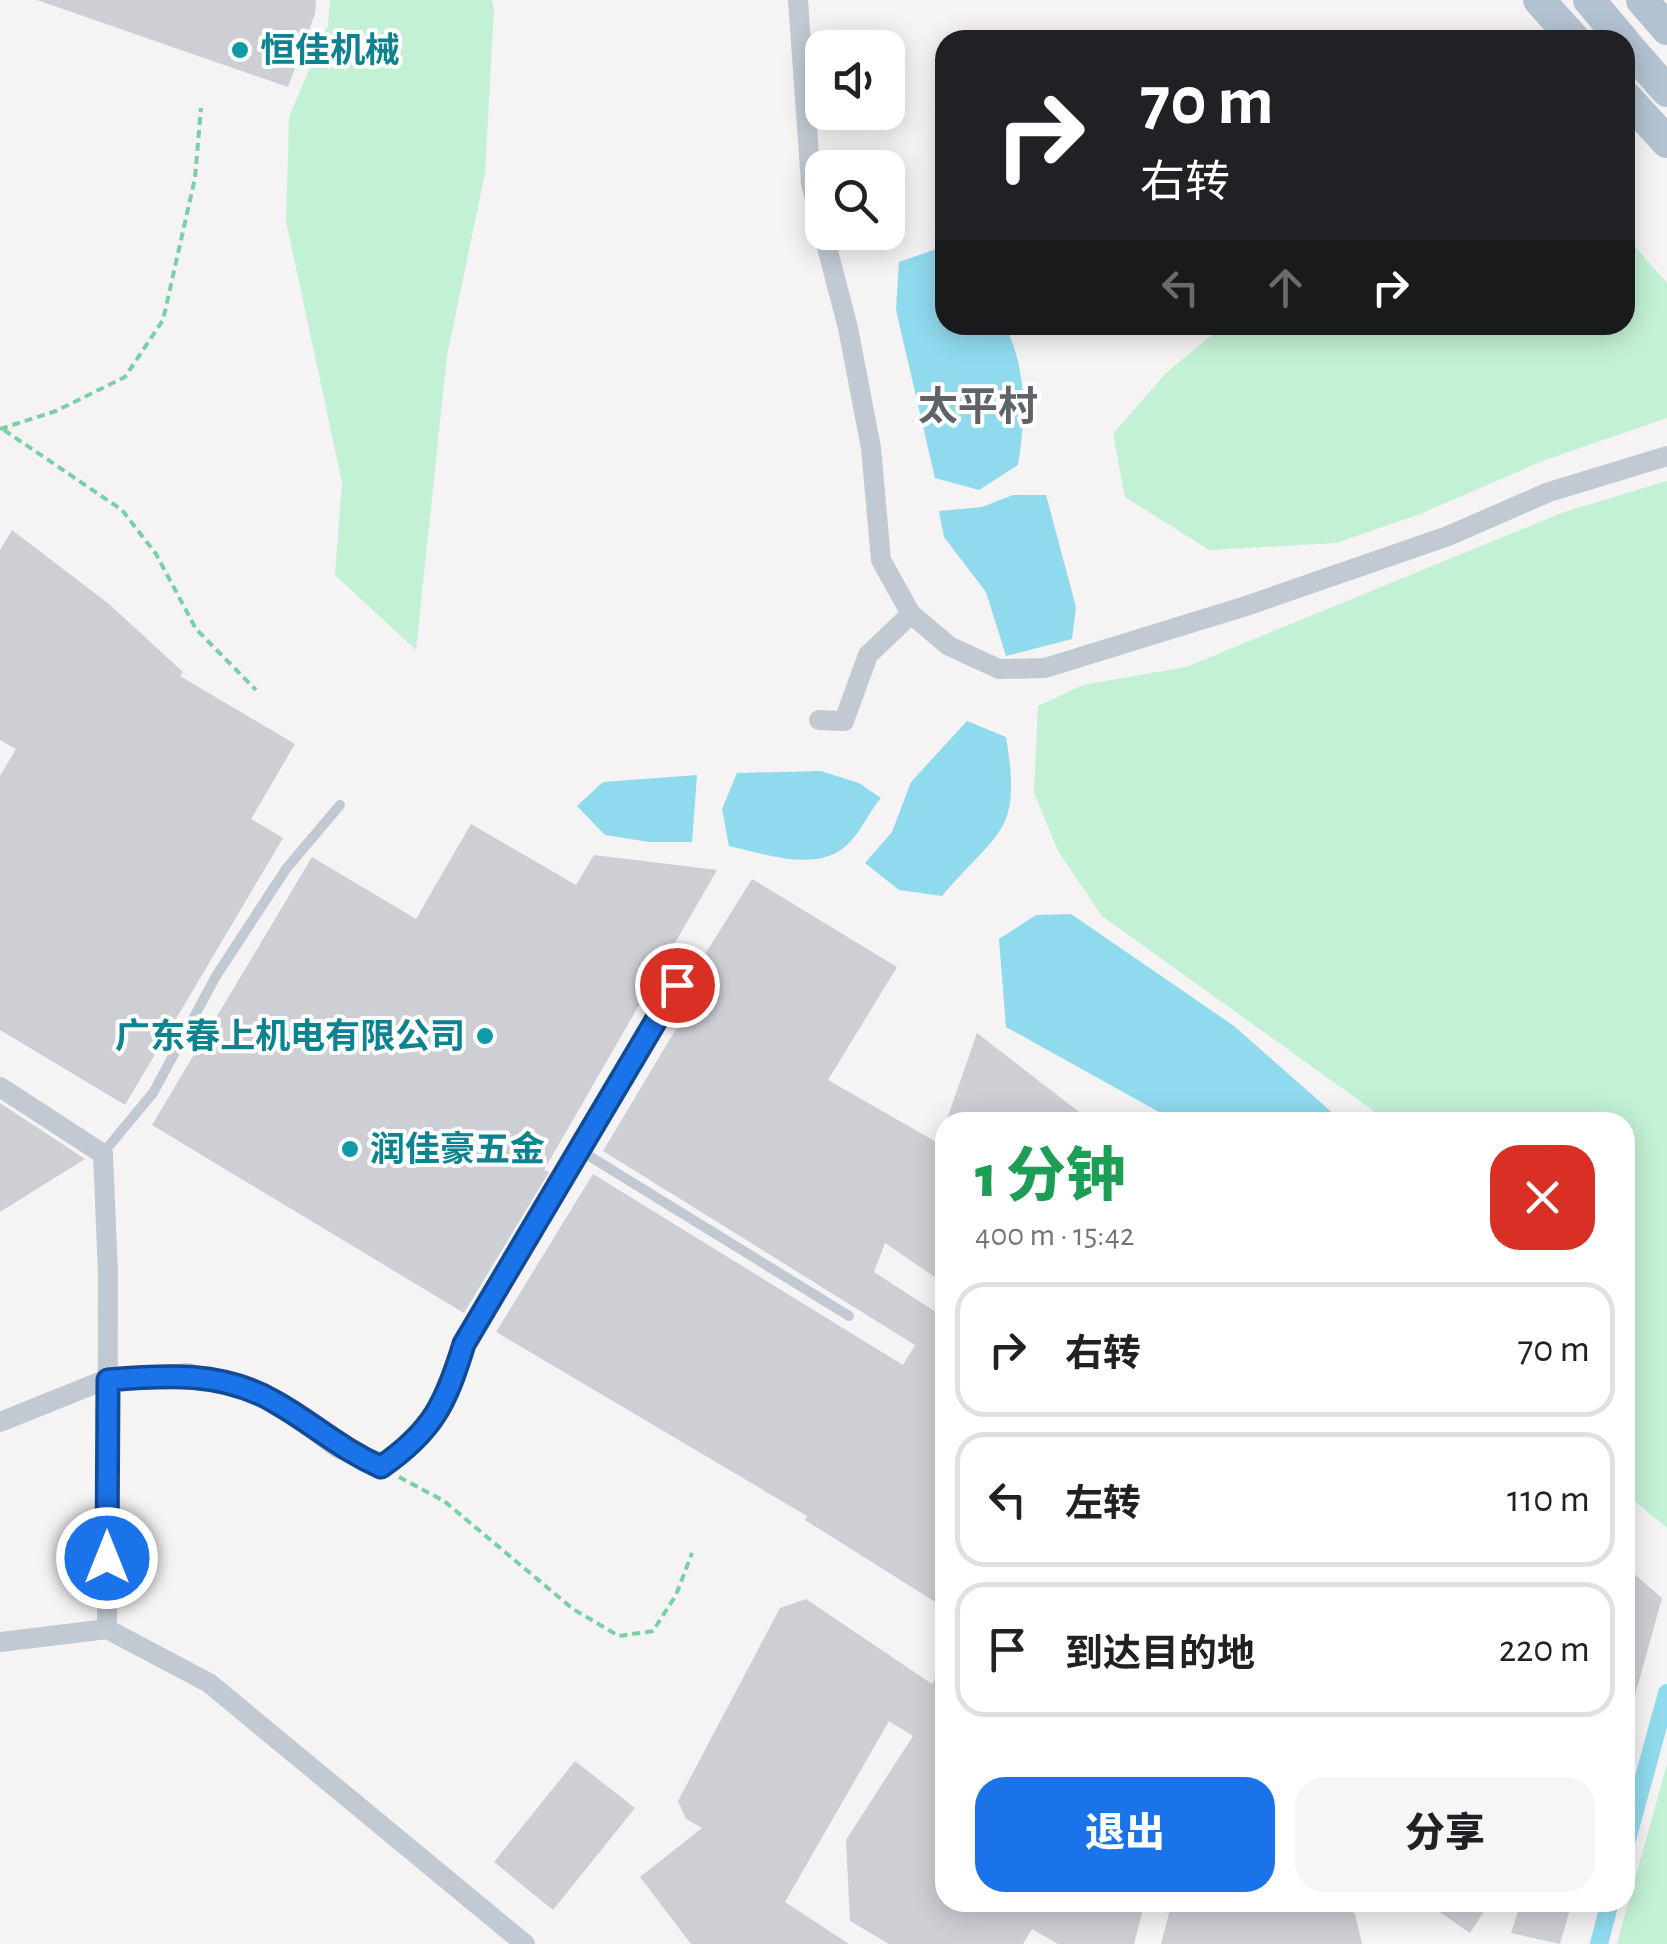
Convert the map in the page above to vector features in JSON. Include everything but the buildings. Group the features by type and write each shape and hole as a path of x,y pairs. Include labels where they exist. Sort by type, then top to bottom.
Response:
{"main road":[{"path":"1539,0 1566,30"},
{"path":"1589,0 1614,30"},
{"path":"1642,0 1667,29"},
{"path":"1635,55 1667,90"},
{"path":"1635,107 1667,142"}],"street":[{"path":"798,0 808,150"},
{"path":"828,250 848,328 871,448 880,560 912,614 949,646 998,669 1045,668 1246,606 1343,568 1448,536 1549,492 1667,456"},
{"path":"819,720 844,721 868,655 912,614"},
{"path":"0,1422 108,1380 190,1374 273,1400 336,1446 381,1467 408,1449 447,1400 464,1344 677,985"},
{"path":"0,1087 102,1154 108,1380 107,1629"},
{"path":"0,1642 107,1629 209,1683 525,1944"}],"lane":[{"path":"102,1154 152,1093 216,976 286,869 340,805"},
{"path":"581,1151 850,1316"}],"path":[{"path":"2,429 125,378 163,320 195,178 202,108"},
{"path":"2,429 122,510 156,554 196,628 256,690"},
{"path":"381,1467 444,1502 572,1609 620,1636 653,1630 676,1594 692,1552"}],"green space":[{"path":"330,0 492,0 494,10 485,173 447,356 416,650 335,575 342,482 286,221 289,117 328,25"},
{"path":"1635,246 1667,283 1667,418 1545,460 1420,514 1336,543 1209,550 1125,497 1113,434 1166,373 1212,335 1635,335"},
{"path":"1667,481 1667,1528 1635,1501 1635,1112 1375,1112 1102,916 1058,851 1034,793 1038,706 1083,685 1186,667 1564,512"},
{"path":"1667,1764 1667,1944 1617,1944 1626,1912 1635,1912 1635,1879"}],"water":[{"path":"935,249 935,335 1009,335 1012,342 1021,377 1023,411 1018,465 979,490 935,478 896,310 899,262"},
{"path":"1013,495 1046,495 1076,607 1072,639 1006,656 986,592 944,537 939,511 982,507"},
{"path":"967,721 1006,737 1011,793 1002,827 942,896 899,890 865,863 892,832 911,782"},
{"path":"821,771 859,783 881,798 849,843 823,858 808,860 729,846 722,809 737,773"},
{"path":"697,775 692,842 649,842 605,835 577,806 603,782"},
{"path":"1071,914 1234,1026 1332,1112 1159,1112 1006,1027 999,939 1036,915"}],"waterway":[{"path":"1635,1810 1667,1693"},
{"path":"1599,1944 1607,1912"}],"place":[{"name":"恒佳机械","path":"240,50"},
{"name":"广东春上机电有限公司","path":"485,1036"},
{"name":"润佳豪五金","path":"350,1149"}],"district":[{"name":"太平村","path":"978,406"}],"route":[{"path":"107,1558 108,1380 190,1374 273,1400 336,1446 381,1467 408,1449 447,1400 464,1344 677,985"}]}
